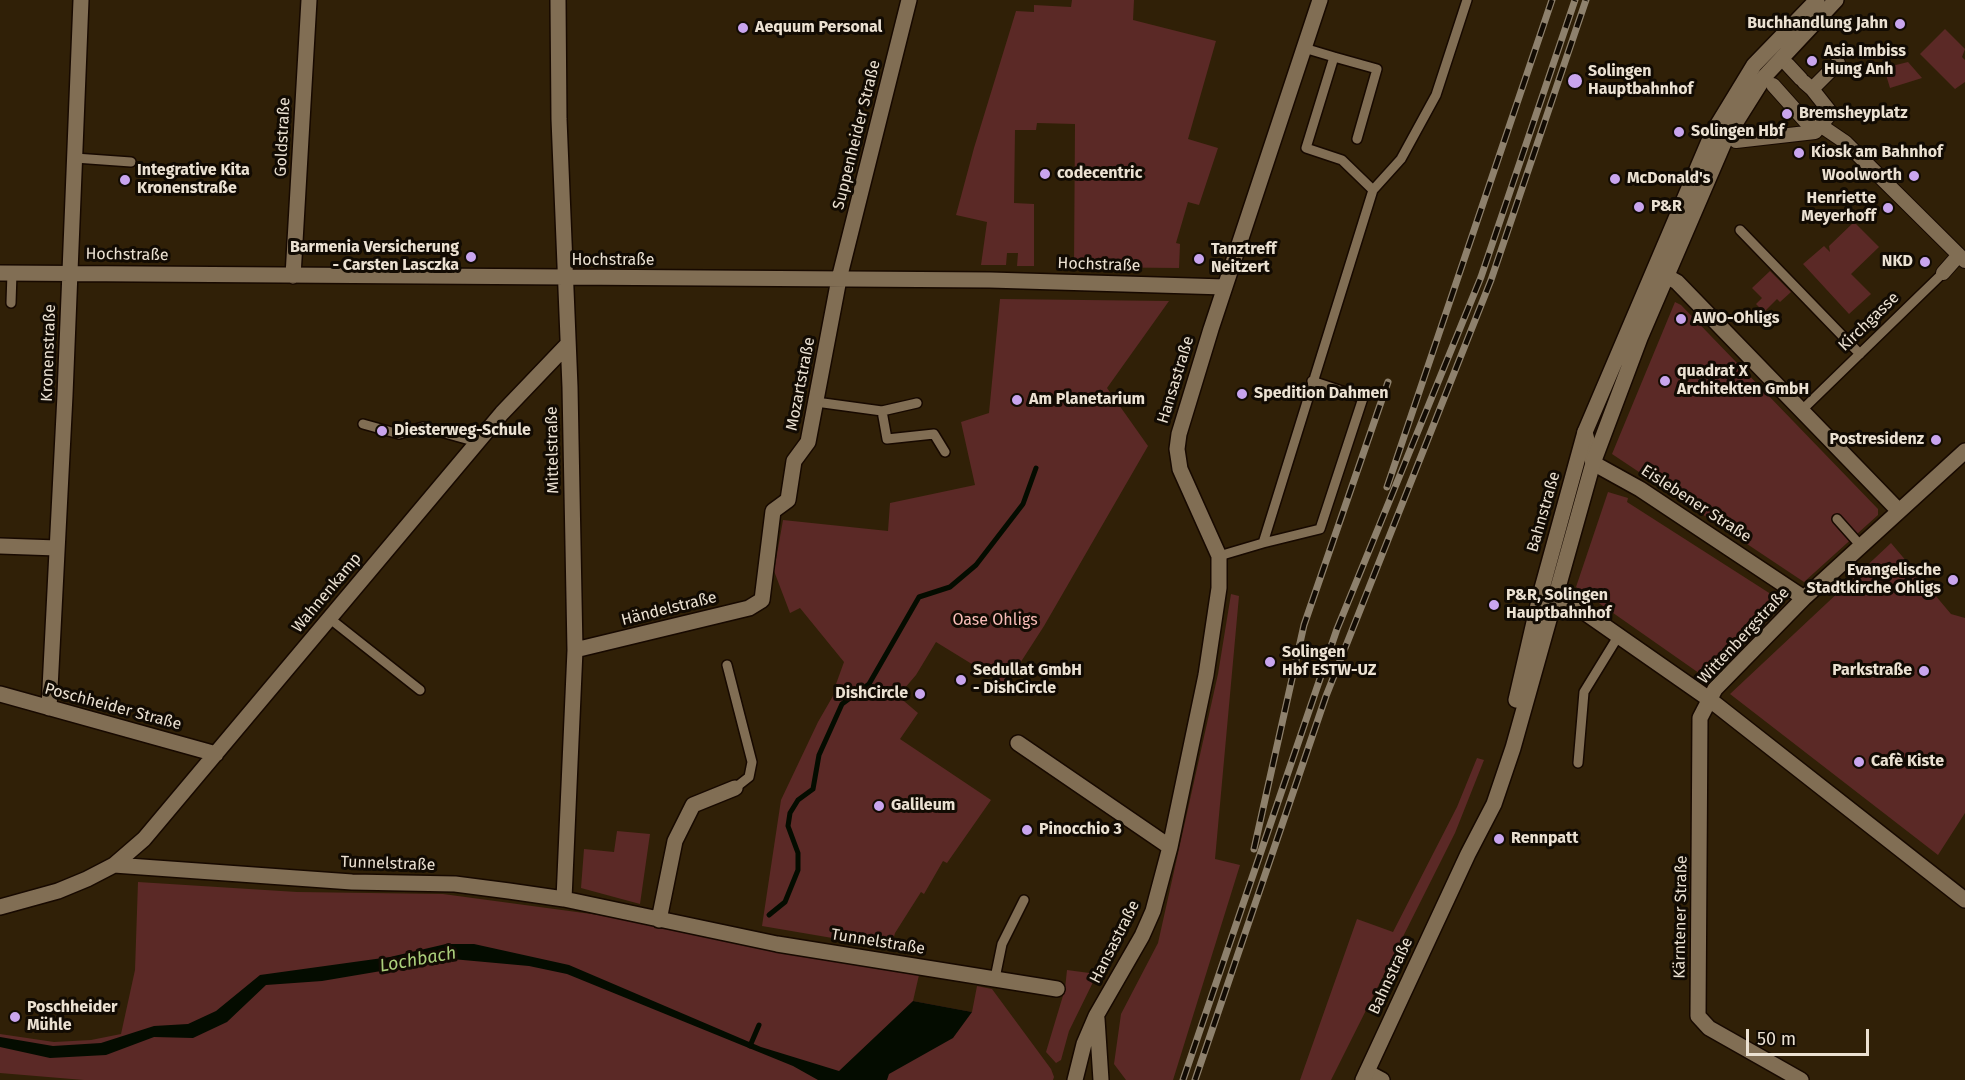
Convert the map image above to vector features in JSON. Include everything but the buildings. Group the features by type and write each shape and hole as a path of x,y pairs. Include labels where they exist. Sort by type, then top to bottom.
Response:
{"street":[{"name":"Kronenstraße","path":"49,708 81,0"},
{"name":"Goldstraße","path":"293,276 309,0"},
{"name":"Mittelstraße","path":"558,0 575,650 564,899"},
{"name":"Suppenheider Straße","path":"840,279 909,0"},
{"name":"Hansastraße","path":"1075,1080 1084,1044 1096,1016 1142,936 1153,911 1170,847 1206,675 1219,588 1219,556 1185,484 1177,449 1183,416 1320,0"},
{"path":"1695,193 1712,134 1754,65 1817,0"},
{"path":"1695,193 1726,138 1812,24 1836,0"},
{"path":"1806,83 1838,63"},
{"path":"1736,141 1819,122 1831,113 1788,65"},
{"path":"1769,80 1845,142 1961,259"},
{"name":"Bahnstraße","path":"1365,1076 1468,854 1494,804 1513,748 1585,432 1695,193"},
{"name":"Kirchgasse","path":"1943,273 1961,259"},
{"path":"1660,272 1677,282 1899,511"},
{"name":"Bahnstraße","path":"1547,594 1660,272"},
{"name":"Hochstraße","path":"6,273 1097,282 1225,288"},
{"name":"Mozartstraße","path":"763,592 773,511 788,500 794,461 808,442 840,279"},
{"name":"Wahnenkamp","path":"114,865 162,822 216,754 477,442 568,344"},
{"path":"1585,432 1593,463"},
{"name":"Wittenbergstraße","path":"1709,699 1715,689 1804,598 1965,451"},
{"name":"Eislebener Straße","path":"1593,463 1665,505 1804,598"},
{"path":"0,546 57,548"},
{"name":"Händelstraße","path":"575,650 756,606 762,600 763,592"},
{"path":"1547,594 1580,609 1709,699 1965,900"},
{"name":"Poschheider Straße","path":"0,694 216,754"},
{"name":"Kärntener Straße","path":"1709,699 1702,711 1699,728 1698,1016 1709,1028 1801,1080"},
{"path":"1018,743 1170,847"},
{"path":"659,920 675,841 693,805 735,788"},
{"path":"0,907 58,891 114,865"},
{"name":"Tunnelstraße","path":"114,865 352,882 455,884 564,899 788,946 1057,989"},
{"path":"1096,1016 1101,1080"},
{"path":"1365,1076 1382,1080"}],"lane":[{"path":"1263,543 1312,381 1374,190 1401,159 1436,95 1467,0"},
{"path":"1304,48 1377,69 1357,139"},
{"path":"1334,57 1306,148 1342,160 1374,190"},
{"path":"75,159 131,162"},
{"path":"1740,230 1860,354"},
{"path":"6,273 11,303"},
{"name":"Kirchgasse","path":"1802,410 1943,273"},
{"path":"1219,556 1320,528 1363,398 1312,381"},
{"path":"816,402 882,411 917,403"},
{"path":"882,411 887,439 934,434 945,452"},
{"path":"363,424 399,434 423,427 477,442"},
{"path":"1837,519 1861,546"},
{"path":"329,618 420,690"},
{"path":"1578,763 1584,692 1619,636"},
{"path":"727,665 752,762 749,777 735,788"},
{"path":"995,978 1002,944 1024,900"}],"green space":[{"path":"1072,0 1134,0 1133,20 1216,41 1188,139 1218,148 1199,205 1188,202 1176,243 1180,244 1179,268 1074,267 1075,124 1037,123 1036,130 1015,130 1014,203 1034,204 1034,266 1017,266 1018,253 1007,253 1006,265 981,265 987,222 956,215 1016,11 1034,12 1034,5 1071,7"},
{"path":"1945,29 1965,49 1962,57 1965,60 1965,82 1955,89 1920,54"},
{"path":"1908,62 1922,78 1890,88 1884,68"},
{"path":"1854,222 1879,247 1851,274 1871,294 1849,314 1803,264 1824,246 1830,252 1829,246"},
{"path":"1770,271 1791,292 1780,302 1777,299 1764,312 1756,304 1762,298 1752,288"},
{"name":"Oase Ohligs","path":"1000,299 1169,301 1107,388 1148,446 1044,626 1006,685 936,642 916,675 898,696 918,713 900,739 991,800 947,863 943,861 924,894 921,892 895,933 891,948 762,926 781,800 818,722 837,689 836,684 844,662 800,608 790,613 774,571 783,520 888,531 890,503 975,485 961,422 989,413"},
{"path":"1675,302 1681,305 1878,509 1878,515 1804,582 1612,454"},
{"path":"1608,492 1628,498 1627,502 1777,598 1769,614 1764,619 1760,617 1754,626 1751,624 1742,639 1723,654 1706,678 1576,587"},
{"path":"1891,543 1951,614 1965,618 1965,813 1938,855 1730,694"},
{"path":"1231,594 1239,596 1215,859 1240,865 1173,1080 1126,1080 1114,1064 1121,1014 1158,943 1218,674"},
{"path":"1477,758 1484,760 1455,833 1331,1080 1300,1080 1357,919 1393,932 1457,807"},
{"path":"617,831 650,834 640,904 581,888 584,849 614,852"},
{"path":"138,882 297,892 443,894 599,915 919,975 913,1001 972,1012 977,986 992,989 1051,1069 1054,1077 1053,1080 84,1080 0,1073 0,1034 54,1042 91,1040 121,1034 135,970"},
{"path":"1067,970 1097,974 1069,1031 1061,1060 1056,1063 1046,1052 1065,989"}],"water":[{"name":"Lochbach","path":"446,944 474,944 569,965 761,1047 839,1071 913,1001 972,1012 953,1038 889,1074 887,1080 818,1080 793,1066 567,974 529,966 452,959 322,981 266,985 227,1022 193,1038 154,1037 106,1055 50,1058 0,1047 0,1037 53,1046 101,1043 154,1026 188,1024 216,1011 260,975 390,957"}],"waterway":[{"path":"769,915 785,902 798,870 798,853 788,826 790,813 798,800 813,789 819,755 842,704 869,684 919,597 950,587 976,565 1023,504 1036,468"},
{"path":"750,1046 759,1025"}],"railway":[{"path":"1387,487 1552,0"},
{"path":"1183,1080 1337,629 1481,277 1575,0"},
{"path":"1195,1080 1326,696 1491,280 1586,0"},
{"path":"1254,849 1304,625 1388,382"}],"place":[{"name":"Buchhandlung Jahn","path":"1900,24"},
{"name":"Aequum Personal","path":"743,28"},
{"name":"Asia Imbiss Hung Anh","path":"1812,61"},
{"name":"Solingen Hauptbahnhof","path":"1575,81"},
{"name":"Bremsheyplatz","path":"1787,114"},
{"name":"Solingen Hbf","path":"1679,132"},
{"name":"Kiosk am Bahnhof","path":"1799,153"},
{"name":"codecentric","path":"1045,174"},
{"name":"Woolworth","path":"1914,176"},
{"name":"McDonald's","path":"1615,179"},
{"name":"Integrative Kita Kronenstraße","path":"125,180"},
{"name":"P&R","path":"1639,207"},
{"name":"Henriette Meyerhoff","path":"1888,208"},
{"name":"Barmenia Versicherung - Carsten Lasczka","path":"471,257"},
{"name":"Tanztreff Neitzert","path":"1199,259"},
{"name":"NKD","path":"1925,262"},
{"name":"AWO-Ohligs","path":"1681,319"},
{"name":"quadrat X Architekten GmbH","path":"1665,381"},
{"name":"Spedition Dahmen","path":"1242,394"},
{"name":"Am Planetarium","path":"1017,400"},
{"name":"Diesterweg-Schule","path":"382,431"},
{"name":"Postresidenz","path":"1936,440"},
{"name":"Evangelische Stadtkirche Ohligs","path":"1953,580"},
{"name":"P&R, Solingen Hauptbahnhof","path":"1494,605"},
{"name":"Solingen Hbf ESTW-UZ","path":"1270,662"},
{"name":"Parkstraße","path":"1924,671"},
{"name":"Sedullat GmbH - DishCircle","path":"961,680"},
{"name":"DishCircle","path":"920,694"},
{"name":"Cafè Kiste","path":"1859,762"},
{"name":"Galileum","path":"879,806"},
{"name":"Pinocchio 3","path":"1027,830"},
{"name":"Rennpatt","path":"1499,839"},
{"name":"Poschheider Mühle","path":"15,1017"}]}
